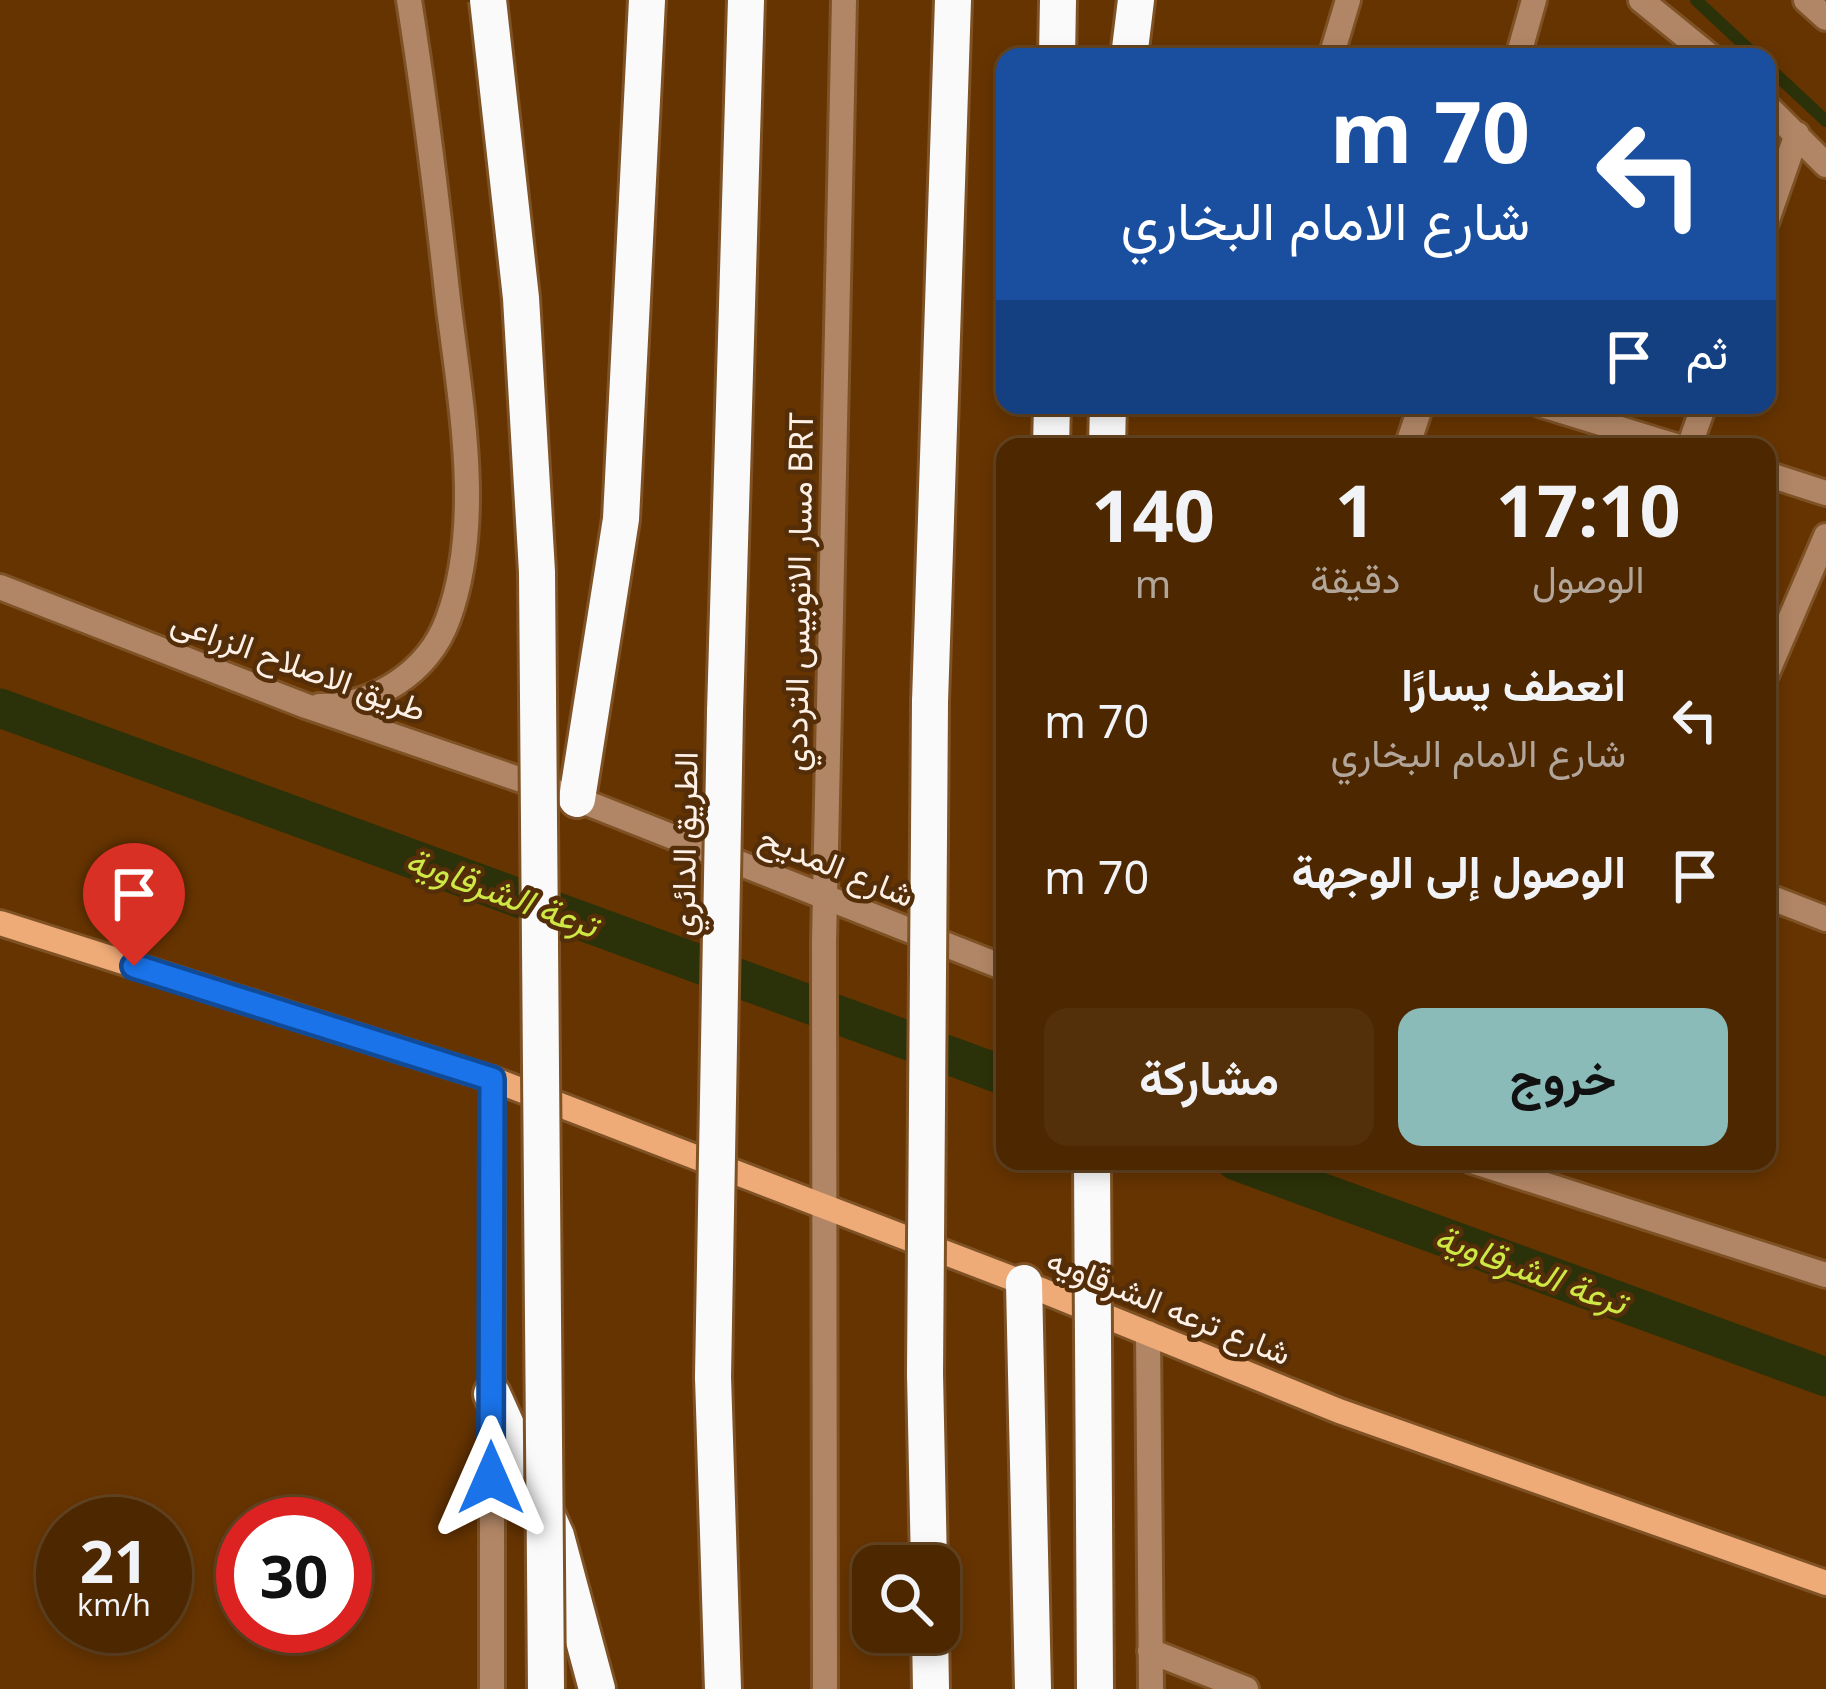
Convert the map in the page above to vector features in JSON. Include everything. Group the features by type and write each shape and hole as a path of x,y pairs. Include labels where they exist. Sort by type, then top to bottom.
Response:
{"highway":[{"path":"488,0 521,298 537,572 546,1689"},
{"path":"577,799 621,519 647,0"},
{"name":"الطريق الدائري","path":"723,1689 713,1377 725,712 746,0"},
{"path":"929,1545 925,1374 930,702 953,0"},
{"path":"1057,48 1058,0"},
{"path":"1130,48 1136,0"},
{"path":"1092,1170 1095,1689"},
{"path":"1024,1283 1033,1689"},
{"path":"491,1394 562,1552 597,1689"},
{"path":"930,1653 931,1689"}],"street":[{"path":"306,706 366,699 393,686 436,644 455,591 464,509 463,426 409,0"},
{"name":"مسار الاتوبيس الترددي BRT","path":"825,1689 824,965 844,0"},
{"path":"1334,48 1348,0"},
{"path":"1521,48 1534,0"},
{"path":"1642,0 1700,48"},
{"path":"1806,0 1826,18"},
{"path":"1776,114 1826,165"},
{"path":"1776,194 1797,134"},
{"path":"1564,414 1623,438"},
{"path":"1776,478 1826,493"},
{"path":"1776,652 1826,536"},
{"name":"طريق الاصلاح الزراعى","path":"0,587 306,706 577,799"},
{"name":"شارع المديح","path":"577,799 996,964"},
{"path":"1776,900 1826,919"},
{"name":"شارع ترعه الشرقاويه","path":"0,923 492,1079 1024,1283 1339,1412 1826,1583"},
{"path":"491,1689 492,1079"},
{"path":"1500,1170 1826,1275"},
{"path":"1148,1334 1150,1689"},
{"path":"1150,1651 1246,1689"}],"waterway":[{"path":"1696,0 1747,48"},
{"path":"1776,74 1826,121"},
{"name":"ترعة الشرقاوية","path":"0,708 996,1073"},
{"name":"ترعة الشرقاوية","path":"1261,1170 1826,1377"}],"route":[{"path":"134,966 492,1079 491,1478"}]}
